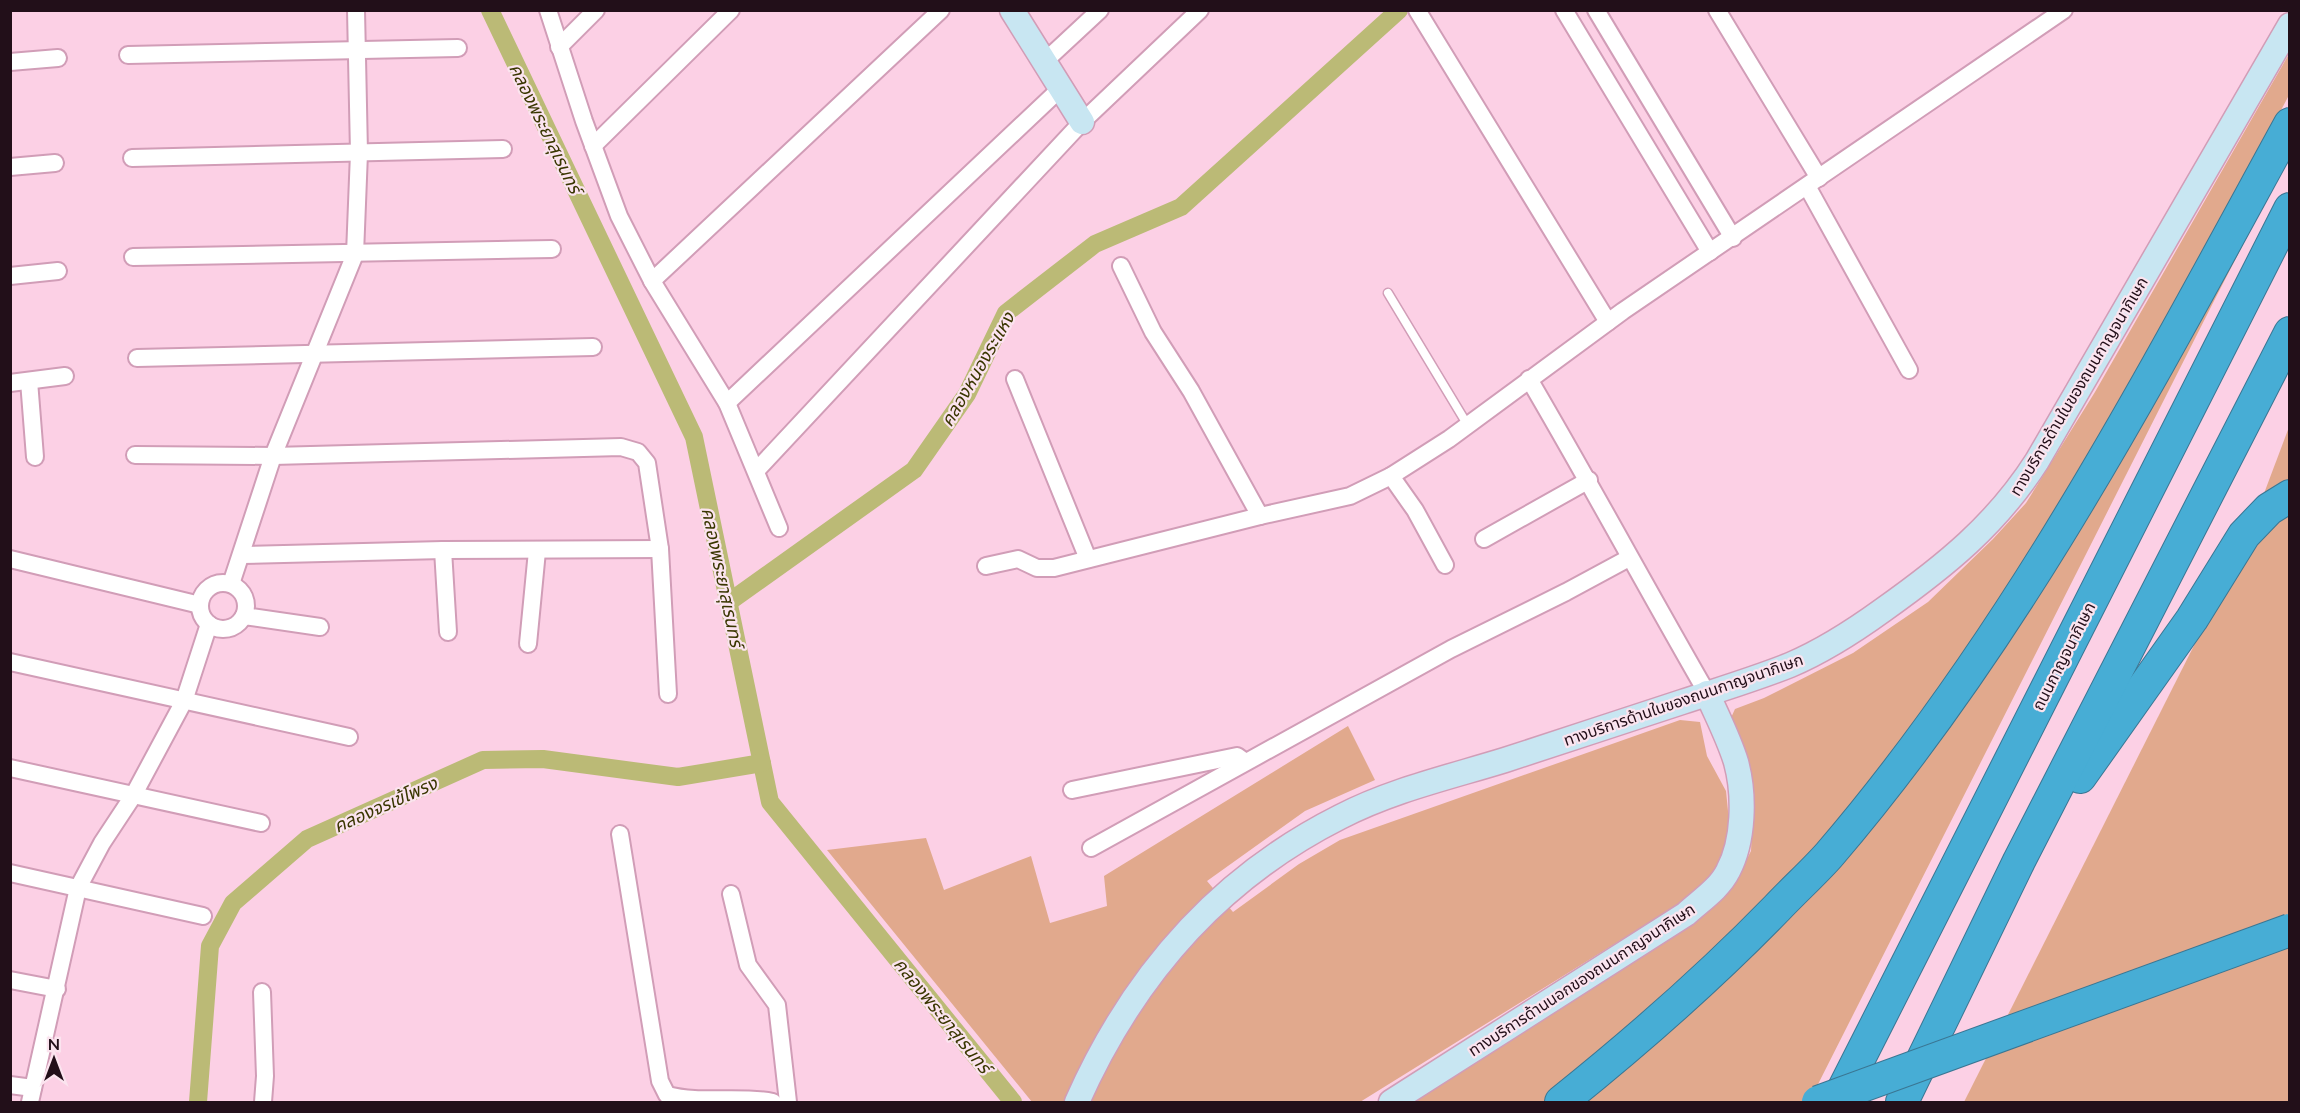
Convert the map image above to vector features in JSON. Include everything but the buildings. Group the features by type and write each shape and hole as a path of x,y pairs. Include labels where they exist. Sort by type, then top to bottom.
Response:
{"highway":[{"path":"1562,1102 1635,1043 1693,990 1828,856 1904,761 2003,622 2064,527 2289,124"},
{"name":"ถนนกาญจนาภิเษก","path":"1837,1102 2289,209"},
{"path":"1902,1102 2019,861 2289,333"},
{"path":"2019,861 2192,620 2244,535 2269,509 2289,496"},
{"path":"1818,1102 2289,930"}],"main road":[{"path":"1012,10 1082,122"},
{"name":"ทางบริการด้านในของถนนกาญจนาภิเษก","path":"1077,1102 1092,1068 1125,1009 1153,970 1178,940 1250,873 1279,853 1340,816 1395,794 1539,749 1791,665 1848,635 1928,577 1983,531 2017,493 2289,25"},
{"name":"ทางบริการด้านนอกของถนนกาญจนาภิเษก","path":"1391,1102 1686,914 1711,892 1728,872 1741,831 1742,812 1736,763 1707,693"}],"street":[{"path":"231,584 273,456 355,254 359,153 356,10"},
{"path":"548,10 619,216 652,281 727,403 779,528"},
{"path":"560,47 596,10"},
{"path":"593,146 731,10"},
{"path":"652,281 940,10"},
{"path":"1044,62 1100,10"},
{"path":"756,471 1082,122 1200,10"},
{"path":"1417,10 1608,322"},
{"path":"1564,10 1710,252"},
{"path":"1596,10 1733,238"},
{"path":"1717,10 1813,182 1910,370"},
{"path":"986,566 1018,559 1037,568 1054,568 1260,516 1350,496 1391,476 1449,439 1608,322 2064,10"},
{"path":"128,55 458,48"},
{"path":"10,62 58,58"},
{"path":"727,403 1061,88"},
{"path":"132,158 503,149"},
{"path":"10,167 55,163"},
{"path":"133,257 552,249"},
{"path":"1121,266 1153,332 1191,391 1260,516"},
{"path":"10,276 58,271"},
{"path":"137,358 593,346"},
{"path":"10,383 65,376"},
{"path":"1015,379 1088,559"},
{"path":"1529,379 1589,480 1627,553 1707,693"},
{"path":"29,381 35,458"},
{"path":"135,455 273,456 621,447 638,452 647,463 660,549 668,694"},
{"path":"1391,476 1415,510 1445,565"},
{"path":"1484,539 1589,480"},
{"path":"242,555 443,550 660,549"},
{"path":"443,550 448,632"},
{"path":"528,644 537,550"},
{"path":"1072,790 1239,761 1446,640 1627,553"},
{"path":"10,559 200,605"},
{"path":"222,583 231,584 238,589 244,596 246,606 244,616 238,624 216,628 202,616 200,605 207,590 222,583"},
{"path":"244,616 320,627"},
{"path":"10,1085 31,1095 57,989 78,888 102,843 133,796 184,701 209,624"},
{"path":"10,662 349,737"},
{"path":"1091,848 1231,771 1239,761"},
{"path":"10,768 261,824"},
{"path":"620,834 660,1081 667,1095 682,1098 748,1099 773,1102"},
{"path":"10,873 203,916"},
{"path":"731,894 748,965 777,1005 788,1102"},
{"path":"10,980 57,989"},
{"path":"262,992 265,1076 263,1102"}],"lane":[{"path":"1388,293 1467,424"}],"shaded area":[{"path":"2289,54 2289,95 2145,366 2013,628 2036,600 2277,179 1809,1102 1410,1102 1681,932 1736,880 1751,851 1753,806 1730,720 1735,709 1764,698 1853,653 1928,602 1993,539 2026,503 2095,392"},
{"path":"2289,427 2289,484 2257,512"},
{"path":"2289,512 2289,1102 1964,1102 2227,580 2264,530"},
{"path":"1680,720 1700,722 1707,756 1726,791 1729,821 1725,857 1700,891 1360,1102 1032,1102 827,850 926,838 944,890 1031,856 1050,923 1107,906 1104,876 1348,726 1375,780 1305,811 1207,881 1233,912 1299,864 1340,840"}],"waterway":[{"name":"คลองพระยาสุเรนทร์","path":"490,10 694,437 770,802 1013,1102"},
{"name":"คลองหนองระแหง","path":"729,602 914,470 967,394 1006,313 1095,244 1181,207 1399,10"},
{"name":"คลองจรเข้โพรง","path":"198,1102 210,946 233,903 307,839 483,760 543,759 678,777 762,763"}]}
